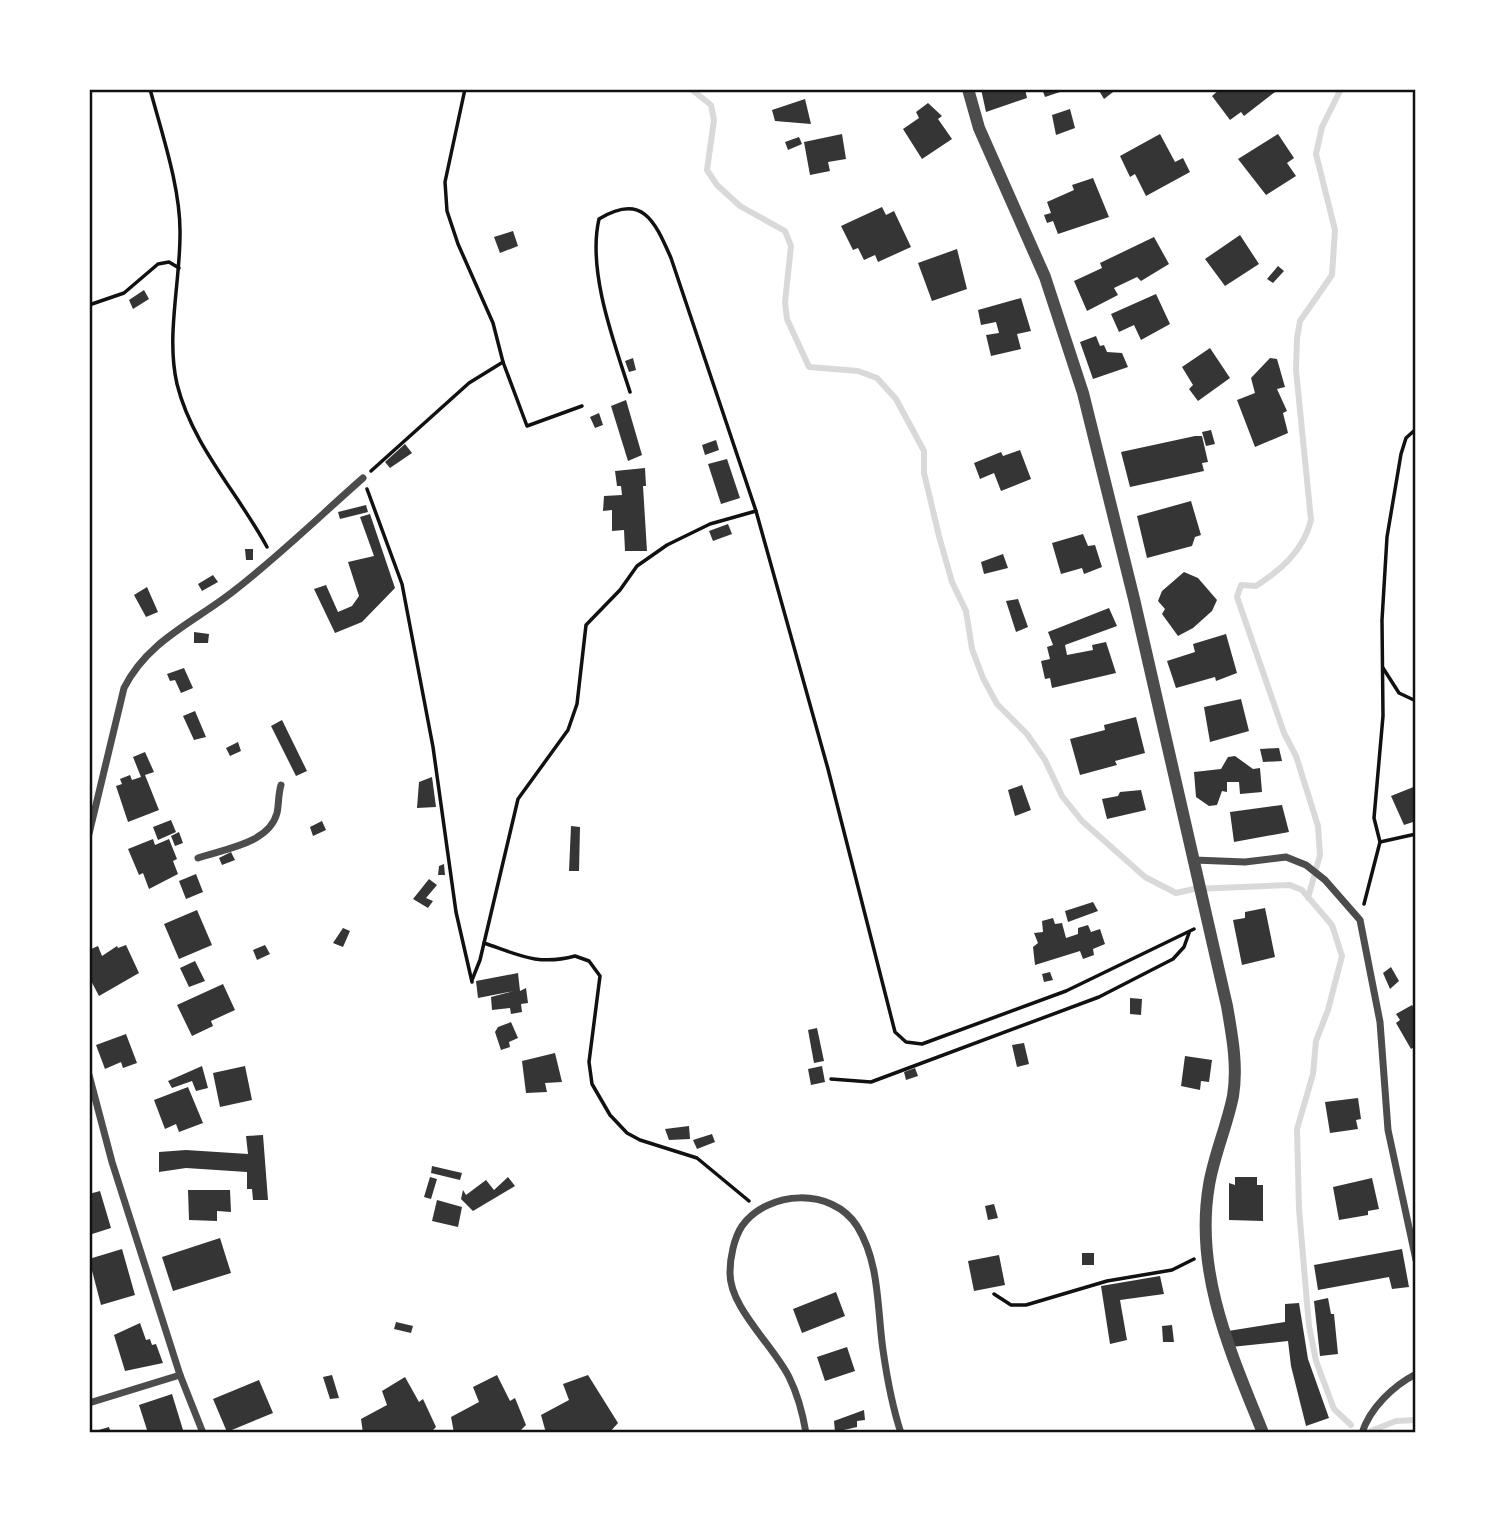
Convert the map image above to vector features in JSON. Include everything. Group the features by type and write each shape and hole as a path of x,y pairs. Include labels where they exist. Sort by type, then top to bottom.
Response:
{"street":[{"path":"968,89 979,128 1045,277 1083,393 1194,860 1234,1048 1233,1094 1209,1184 1207,1256 1213,1297 1224,1336 1263,1433"},
{"path":"89,834 90,817 124,688 132,671 149,651 234,591 363,478"},
{"path":"198,858 223,851 267,831 277,812 281,785"},
{"path":"1194,860 1245,862 1286,857 1306,865 1325,880 1360,920 1380,1022 1388,1130 1416,1260"},
{"path":"89,1075 112,1162 180,1375 203,1433"},
{"path":"806,1433 790,1379 738,1304 730,1274 734,1246 741,1227 757,1211 783,1200 812,1197 837,1206 855,1223 869,1249 883,1349 901,1433"},
{"path":"1362,1433 1366,1420 1383,1400 1416,1374"},
{"path":"89,1403 180,1375"}],"path":[{"path":"150,89 169,162 181,232 174,341 176,381 184,406 273,558"},
{"path":"465,89 445,182 447,211 457,244 493,323 503,362 527,426 582,406"},
{"path":"630,392 604,307 596,236 599,219 628,207 643,212 657,227 671,258 756,511 828,769 895,1032 906,1042 922,1044 1066,991 1206,923"},
{"path":"89,305 124,293 158,264 169,262 178,268"},
{"path":"503,362 469,383 363,478 402,584 433,747 456,912 471,982 484,943 518,799 568,730 577,704 586,625 620,590 637,566 667,545 710,524 756,511"},
{"path":"1360,920 1380,842 1374,818 1383,716 1382,666 1387,537 1401,454 1406,438 1416,429"},
{"path":"1382,666 1399,693 1416,701"},
{"path":"1380,842 1416,834"},
{"path":"831,1079 871,1082 1099,997 1173,959 1184,947 1190,931"},
{"path":"484,943 537,961 551,962 575,956 596,968 600,976 589,1062 592,1084 610,1115 627,1133 640,1140 697,1158 744,1194 757,1211"},
{"path":"994,1294 1011,1305 1026,1305 1107,1281 1172,1270 1196,1258 1207,1256"}],"building":[{"path":"981,89 1025,89 1027,98 986,112"},
{"path":"1042,89 1065,89 1066,90 1045,97"},
{"path":"1098,89 1117,89 1104,99"},
{"path":"1220,89 1273,89 1275,92 1244,116 1241,112 1230,120 1212,96"},
{"path":"805,99 811,124 775,121 772,110"},
{"path":"928,103 942,116 938,119 952,139 922,159 903,129 919,118 916,112"},
{"path":"1070,109 1075,128 1056,135 1052,115"},
{"path":"842,134 846,159 828,162 830,171 810,175 804,142"},
{"path":"1160,134 1175,162 1183,158 1190,172 1146,196 1135,174 1130,177 1120,156"},
{"path":"1278,134 1294,158 1287,163 1296,176 1266,195 1238,159"},
{"path":"799,137 802,144 788,150 785,142"},
{"path":"1093,178 1109,217 1058,234 1053,221 1047,223 1044,215 1051,213 1047,202 1074,190 1072,185"},
{"path":"882,207 886,215 894,211 911,247 878,262 875,255 864,260 858,248 853,250 841,226"},
{"path":"513,231 518,246 500,253 494,237"},
{"path":"1240,235 1259,264 1225,286 1205,259"},
{"path":"1154,237 1169,264 1141,281 1137,277 1114,288 1118,295 1087,311 1074,281 1102,268 1100,263"},
{"path":"957,249 967,289 932,301 918,263"},
{"path":"1278,266 1284,271 1273,283 1267,279"},
{"path":"144,290 149,299 133,309 129,300"},
{"path":"1156,294 1170,324 1141,340 1134,325 1119,332 1111,314"},
{"path":"1021,298 1031,331 1017,334 1021,349 991,356 986,335 999,333 996,322 981,325 978,310"},
{"path":"1096,336 1100,346 1104,345 1107,352 1122,353 1128,367 1093,379 1080,342"},
{"path":"1210,348 1230,378 1198,401 1189,389 1193,385 1182,367"},
{"path":"633,358 636,370 629,372 625,361"},
{"path":"1270,358 1277,359 1285,387 1277,389 1287,411 1283,413 1288,433 1255,447 1237,400 1255,393 1251,378"},
{"path":"626,400 642,455 628,461 611,406"},
{"path":"599,413 603,425 595,428 590,417"},
{"path":"1211,430 1215,444 1206,446 1202,432"},
{"path":"1202,436 1208,462 1202,463 1204,471 1130,487 1121,452"},
{"path":"716,440 719,450 705,455 702,445"},
{"path":"405,444 412,453 390,468 385,462"},
{"path":"1020,450 1031,479 1001,491 994,473 980,479 974,463 1001,452 1003,456"},
{"path":"727,459 740,498 721,504 708,464"},
{"path":"645,468 646,486 643,486 647,551 625,551 624,530 612,531 612,510 603,511 604,496 622,495 621,486 617,486 615,471"},
{"path":"1191,501 1201,535 1195,537 1192,546 1147,558 1137,516"},
{"path":"366,505 368,512 340,519 338,512"},
{"path":"370,514 395,588 362,622 335,633 314,589 326,585 338,612 352,606 359,596 348,562 374,556 360,517"},
{"path":"728,524 732,534 713,541 709,531"},
{"path":"1083,534 1088,546 1095,545 1102,567 1084,574 1082,568 1061,574 1052,543"},
{"path":"245,549 253,549 253,560 246,560"},
{"path":"1003,554 1008,568 984,574 981,562"},
{"path":"1184,572 1198,578 1217,600 1212,611 1193,628 1178,636 1162,614 1165,609 1158,601 1162,591"},
{"path":"213,575 218,582 202,591 198,584"},
{"path":"147,587 158,612 146,617 134,595"},
{"path":"1018,599 1028,627 1016,632 1006,601"},
{"path":"1109,608 1117,626 1065,645 1067,655 1093,650 1092,645 1106,642 1116,673 1052,688 1050,678 1045,679 1041,661 1050,659 1047,647 1053,645 1048,632"},
{"path":"194,632 209,634 208,643 194,643"},
{"path":"1226,634 1237,673 1216,681 1215,677 1176,688 1167,661 1195,652 1193,644"},
{"path":"184,668 193,688 181,693 175,680 170,681 167,674"},
{"path":"1241,699 1249,731 1210,742 1204,707"},
{"path":"195,711 206,737 194,740 183,716"},
{"path":"1136,717 1145,753 1115,761 1117,765 1080,775 1070,739 1105,730 1104,725"},
{"path":"282,720 307,771 296,776 271,726"},
{"path":"238,742 241,751 230,756 226,748"},
{"path":"1279,748 1282,761 1263,762 1260,749"},
{"path":"145,752 154,772 145,775 159,810 128,822 116,786 122,784 120,779 130,775 132,780 141,777 133,757"},
{"path":"1235,756 1253,769 1260,768 1262,792 1240,794 1239,782 1227,782 1227,792 1222,791 1217,805 1209,806 1196,797 1194,772 1221,769 1228,757"},
{"path":"432,777 436,807 417,808 419,782"},
{"path":"1022,785 1031,810 1015,816 1008,790"},
{"path":"1416,786 1416,821 1404,825 1391,796"},
{"path":"1141,790 1146,810 1107,819 1102,799 1118,796 1120,792"},
{"path":"1282,805 1289,832 1234,842 1230,812"},
{"path":"171,820 176,832 158,840 153,827"},
{"path":"322,821 326,830 313,836 310,827"},
{"path":"571,826 580,827 579,871 569,871"},
{"path":"179,832 183,843 175,846 171,836"},
{"path":"153,839 155,845 169,839 177,859 173,861 178,874 149,889 143,873 139,875 128,849"},
{"path":"231,852 235,860 222,865 219,858"},
{"path":"444,864 445,875 438,875 439,866"},
{"path":"196,874 203,892 186,899 179,881"},
{"path":"429,879 437,885 426,898 433,901 428,908 413,899"},
{"path":"1093,902 1098,911 1068,922 1065,911"},
{"path":"1265,908 1275,957 1242,965 1233,920 1245,918 1245,912"},
{"path":"197,910 212,945 179,959 164,924"},
{"path":"1053,918 1055,924 1062,923 1066,938 1078,934 1078,928 1088,925 1091,932 1100,929 1105,944 1093,949 1094,955 1083,959 1080,951 1035,965 1033,947 1038,943 1034,933 1043,932 1042,921"},
{"path":"343,928 350,931 343,947 333,943"},
{"path":"126,945 139,973 99,996 89,977 89,950 98,946 102,956 117,946"},
{"path":"265,945 270,954 257,960 253,950"},
{"path":"195,961 205,981 189,987 180,968"},
{"path":"1391,967 1399,981 1390,989 1383,973"},
{"path":"1050,972 1053,980 1044,982 1042,974"},
{"path":"518,973 520,991 526,988 528,1003 521,1004 522,1012 511,1014 510,1008 492,1010 491,997 514,991 478,998 476,981"},
{"path":"223,984 235,1010 211,1021 213,1026 192,1036 177,1005"},
{"path":"1130,998 1142,999 1141,1015 1130,1014"},
{"path":"1412,1005 1416,1012 1416,1046 1411,1049 1396,1023 1400,1020 1396,1014"},
{"path":"511,1022 518,1038 509,1042 510,1047 501,1050 495,1032 498,1027"},
{"path":"817,1028 824,1061 814,1063 808,1030"},
{"path":"126,1034 137,1063 123,1068 121,1062 105,1069 96,1045"},
{"path":"1024,1043 1029,1064 1017,1067 1012,1045"},
{"path":"555,1053 562,1082 545,1083 547,1092 526,1093 522,1061"},
{"path":"1185,1056 1212,1060 1209,1082 1201,1081 1200,1090 1181,1086"},
{"path":"202,1066 208,1088 196,1091 192,1081 172,1088 168,1081"},
{"path":"245,1066 252,1100 220,1107 213,1073"},
{"path":"822,1066 825,1082 811,1085 808,1069"},
{"path":"915,1068 918,1076 906,1080 904,1072"},
{"path":"188,1087 203,1123 179,1132 176,1124 165,1129 154,1100"},
{"path":"1358,1098 1361,1119 1356,1120 1358,1129 1330,1133 1325,1102"},
{"path":"689,1126 690,1139 669,1140 665,1129"},
{"path":"712,1134 715,1142 697,1149 693,1140"},
{"path":"263,1135 268,1200 253,1200 252,1189 247,1189 247,1172 186,1168 159,1172 159,1152 186,1150 248,1154 246,1136"},
{"path":"432,1166 462,1173 460,1180 431,1173"},
{"path":"430,1177 437,1179 431,1199 424,1197"},
{"path":"508,1177 515,1186 473,1211 461,1199 463,1190 466,1195 486,1180 494,1190"},
{"path":"1235,1177 1257,1177 1257,1185 1263,1185 1263,1221 1229,1220 1229,1183 1235,1185"},
{"path":"1372,1178 1379,1209 1368,1211 1368,1215 1339,1220 1333,1187"},
{"path":"188,1190 230,1190 231,1212 217,1211 217,1221 189,1220"},
{"path":"100,1191 111,1228 89,1235 89,1194"},
{"path":"437,1200 462,1207 458,1227 432,1221"},
{"path":"994,1204 998,1218 988,1220 985,1206"},
{"path":"220,1238 231,1273 173,1291 162,1257"},
{"path":"122,1249 135,1295 101,1305 89,1259"},
{"path":"1402,1249 1409,1287 1392,1289 1389,1277 1318,1290 1314,1265"},
{"path":"1082,1253 1094,1253 1094,1265 1082,1265"},
{"path":"999,1255 1005,1285 974,1291 968,1261"},
{"path":"1160,1276 1164,1294 1120,1300 1127,1340 1110,1344 1101,1286"},
{"path":"836,1292 845,1316 802,1333 793,1309"},
{"path":"1328,1298 1331,1314 1334,1314 1338,1354 1320,1356 1314,1301"},
{"path":"1299,1303 1308,1359 1329,1418 1306,1426 1291,1366 1288,1341 1231,1347 1228,1331 1285,1322 1285,1304"},
{"path":"396,1322 413,1326 411,1333 394,1329"},
{"path":"140,1323 146,1340 150,1339 152,1345 156,1344 163,1363 125,1371 114,1335"},
{"path":"1172,1325 1174,1342 1163,1342 1162,1326"},
{"path":"847,1347 855,1371 825,1381 817,1357"},
{"path":"332,1375 339,1398 330,1399 323,1377"},
{"path":"497,1375 510,1401 515,1398 526,1425 518,1433 454,1433 451,1417 479,1402 473,1387"},
{"path":"588,1375 618,1423 609,1433 546,1433 541,1415 569,1400 563,1384"},
{"path":"405,1377 419,1402 423,1399 436,1427 430,1433 363,1433 361,1419 387,1405 382,1391"},
{"path":"259,1380 273,1413 227,1432 213,1399"},
{"path":"172,1394 183,1430 148,1433 139,1405"},
{"path":"864,1410 865,1420 857,1421 857,1427 835,1432 834,1421"},
{"path":"109,1427 111,1433 92,1433 92,1432"}],"waterway":[{"path":"691,89 711,105 714,120 707,170 717,185 740,206 785,231 791,246 785,302 787,319 809,367 858,371 877,378 896,399 924,451 924,473 939,536 952,582 966,611 972,649 983,678 997,704 1027,734 1045,760 1062,796 1082,821 1145,877 1176,893 1194,889 1290,885 1302,890 1332,925 1342,956 1328,1010 1316,1041 1313,1074 1297,1129 1299,1209 1309,1326 1316,1361 1334,1409 1351,1425"},
{"path":"1308,898 1320,855 1318,826 1296,756 1284,733 1237,597 1241,585 1256,586 1290,558 1303,541 1311,520 1296,370 1297,338 1300,321 1332,275 1335,230 1316,154 1322,127 1341,89"},
{"path":"1371,1431 1396,1421 1416,1420"}]}
